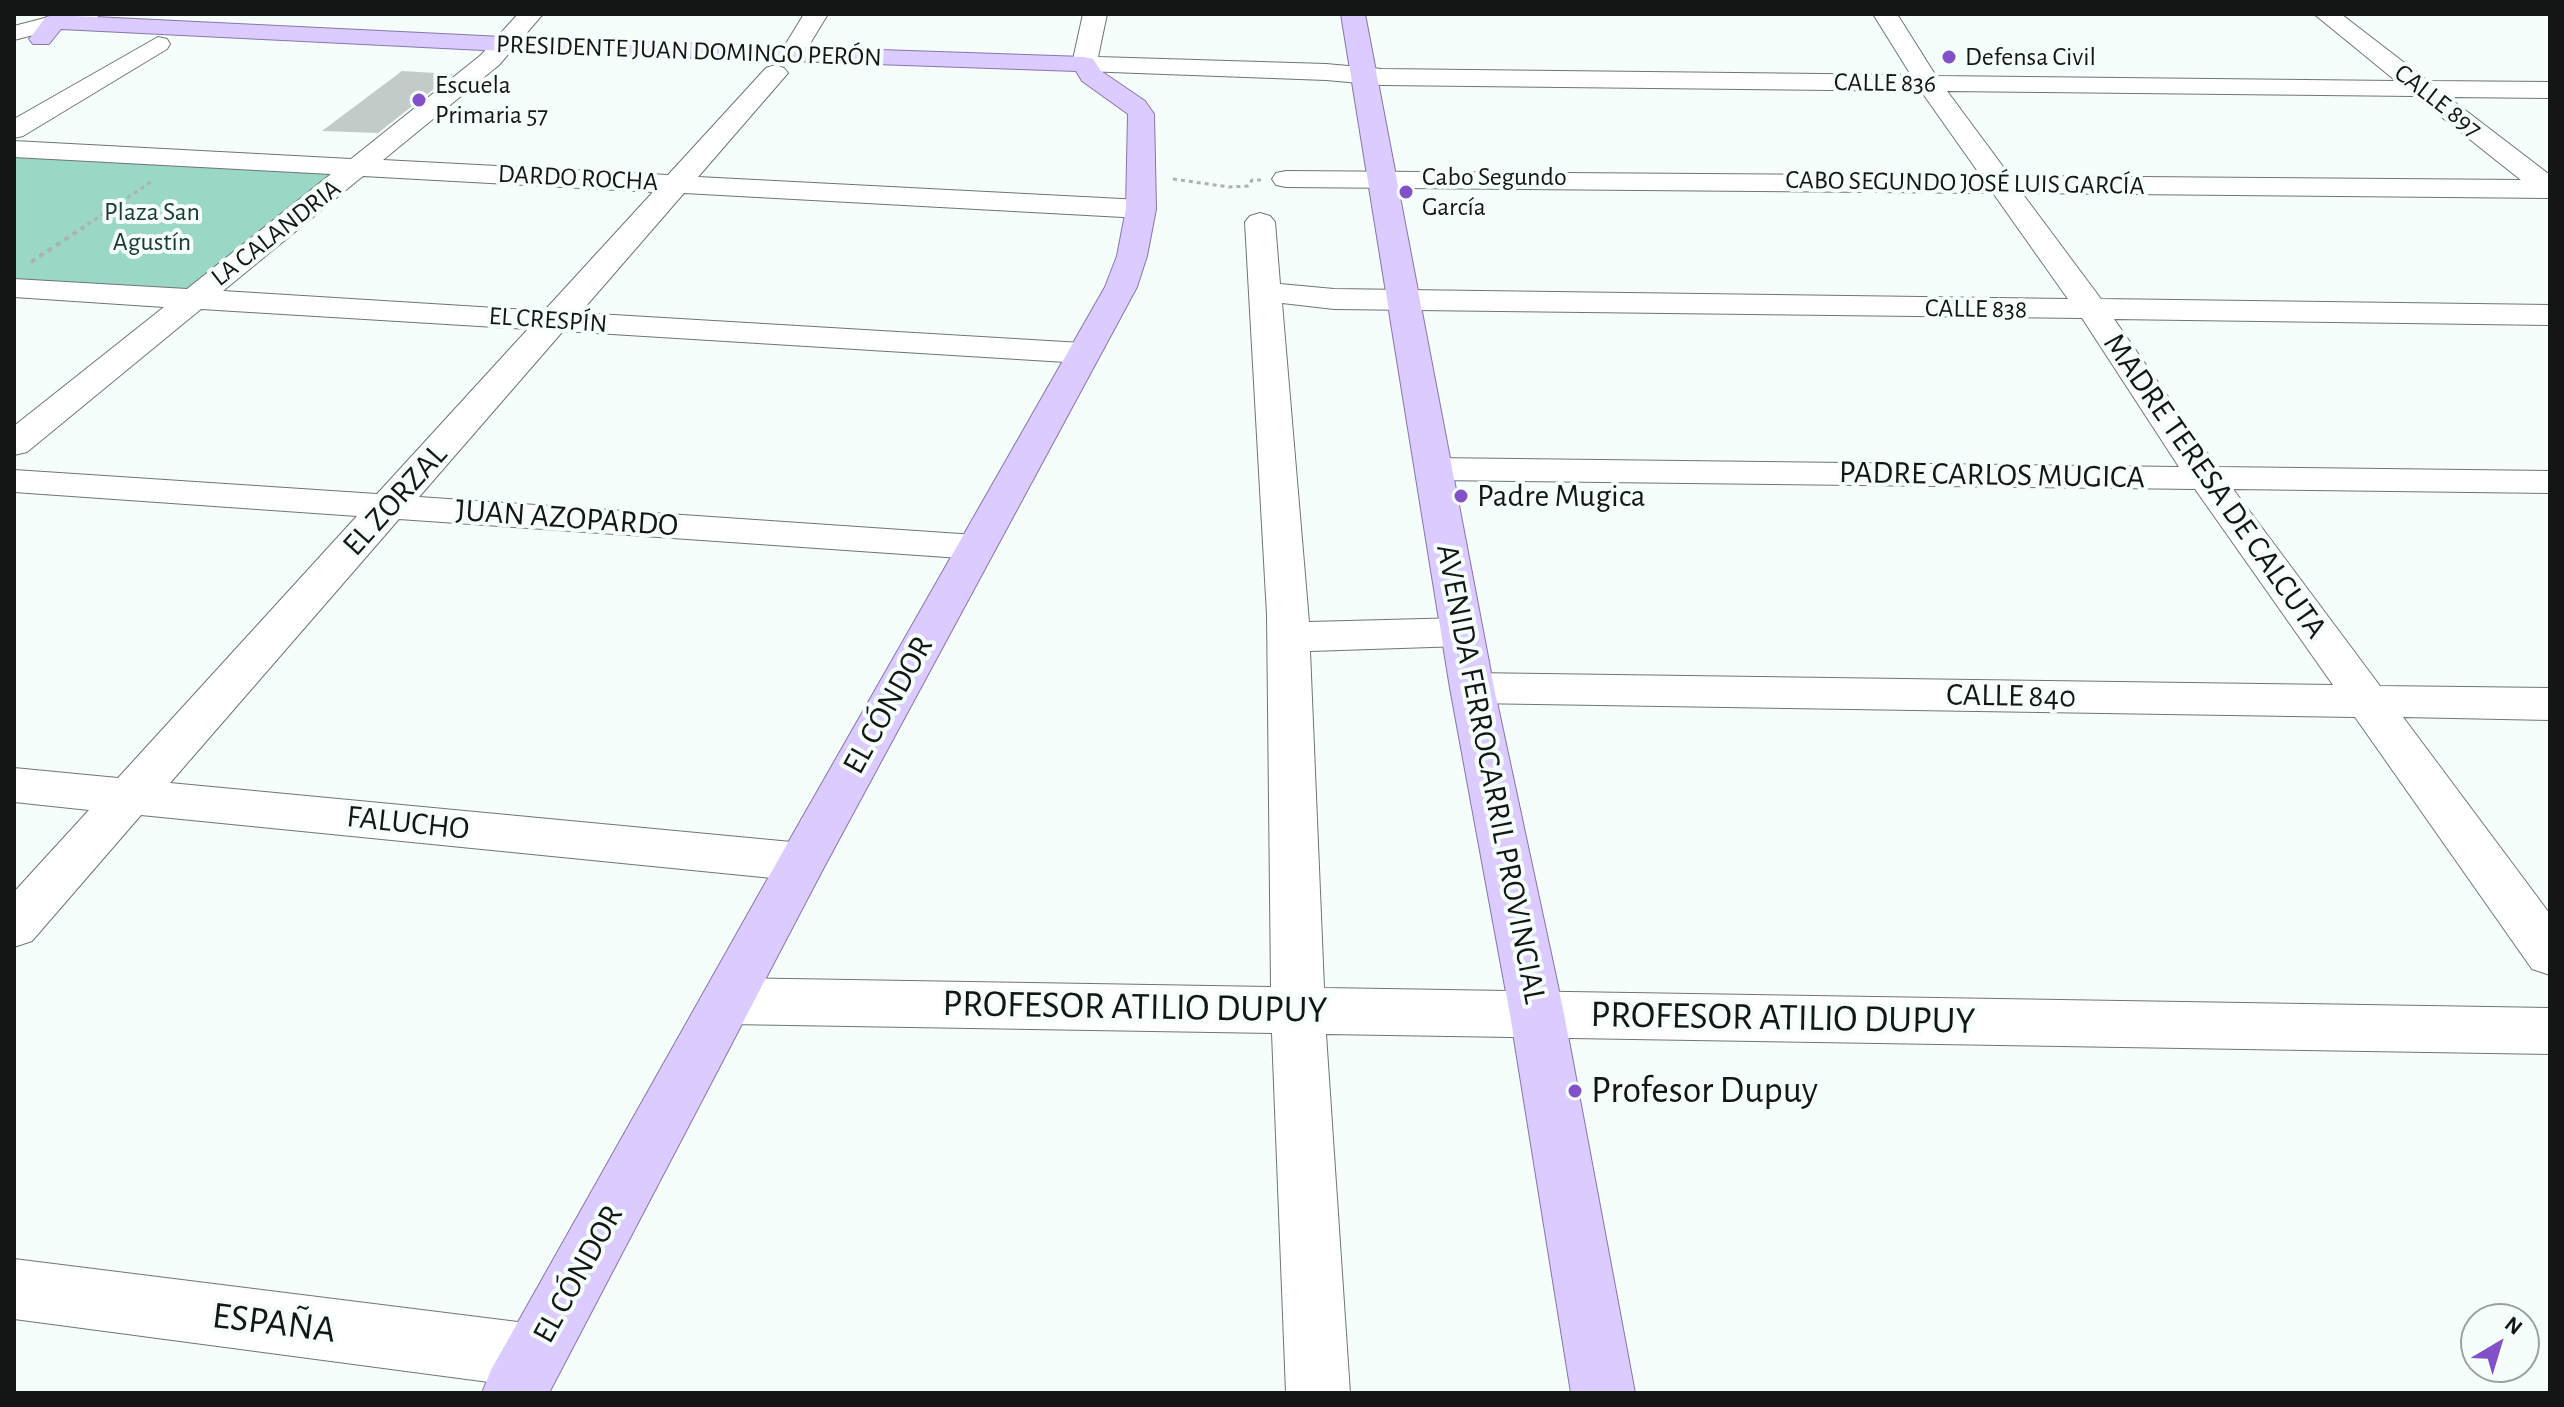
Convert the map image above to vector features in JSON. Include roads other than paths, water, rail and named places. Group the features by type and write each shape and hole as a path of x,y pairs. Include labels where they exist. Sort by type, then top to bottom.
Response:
{"main road":[{"name":"AVENIDA FERROCARRIL PROVINCIAL","path":"1353,14 1472,688 1537,1014 1603,1393"},
{"name":"PRESIDENTE JUAN DOMINGO PERÓN","path":"52,25 158,44 496,52 783,64 1055,87 1091,73"},
{"name":"PRESIDENTE JUAN DOMINGO PERÓN","path":"52,25 496,52"},
{"name":"EL CÓNDOR","path":"524,1374 975,547 1121,287 1132,256 1141,209 1141,114 1091,73"}],"street":[{"path":"14,33 88,14"},
{"name":"LA CALANDRIA","path":"14,444 359,167 496,52 531,14"},
{"name":"EL ZORZAL","path":"14,926 783,64 816,14"},
{"path":"1091,73 1095,14"},
{"name":"MADRE TERESA DE CALCUTA","path":"1885,14 1929,84 2092,310 2205,477 2550,954"},
{"name":"CALLE 897","path":"2326,14 2550,189"},
{"name":"PRESIDENTE JUAN DOMINGO PERÓN","path":"14,20 52,25"},
{"path":"14,47 52,25"},
{"path":"14,130 158,44"},
{"name":"PRESIDENTE JUAN DOMINGO PERÓN","path":"1091,73 1363,75"},
{"name":"CALLE 836","path":"1363,75 2550,90"},
{"name":"DARDO ROCHA","path":"14,149 1141,209"},
{"name":"CABO SEGUNDO JOSÉ LUIS GARCÍA","path":"1286,179 2550,189"},
{"path":"1260,222 1289,637 1298,1009 1318,1393"},
{"name":"EL CRESPÍN","path":"21,276 194,298 1082,353"},
{"name":"CALLE 838","path":"1267,292 1334,299 2550,315"},
{"name":"PADRE CARLOS MUGICA","path":"1434,469 2550,482"},
{"name":"JUAN AZOPARDO","path":"14,481 975,547"},
{"path":"1289,637 1462,632"},
{"name":"CALLE 840","path":"1472,688 2550,704"},
{"name":"FALUCHO","path":"14,785 802,862"},
{"name":"PROFESOR ATILIO DUPUY","path":"729,1001 2550,1031"},
{"name":"ESPAÑA","path":"14,1289 524,1374"}],"place":[{"name":"Defensa Civil","path":"1949,57"},
{"name":"Escuela Primaria 57","path":"419,100"},
{"name":"Cabo Segundo García","path":"1406,192"},
{"name":"Padre Mugica","path":"1461,496"},
{"name":"Profesor Dupuy","path":"1575,1091"}],"park label":[{"name":"Plaza San Agustín","path":"152,227"}]}
